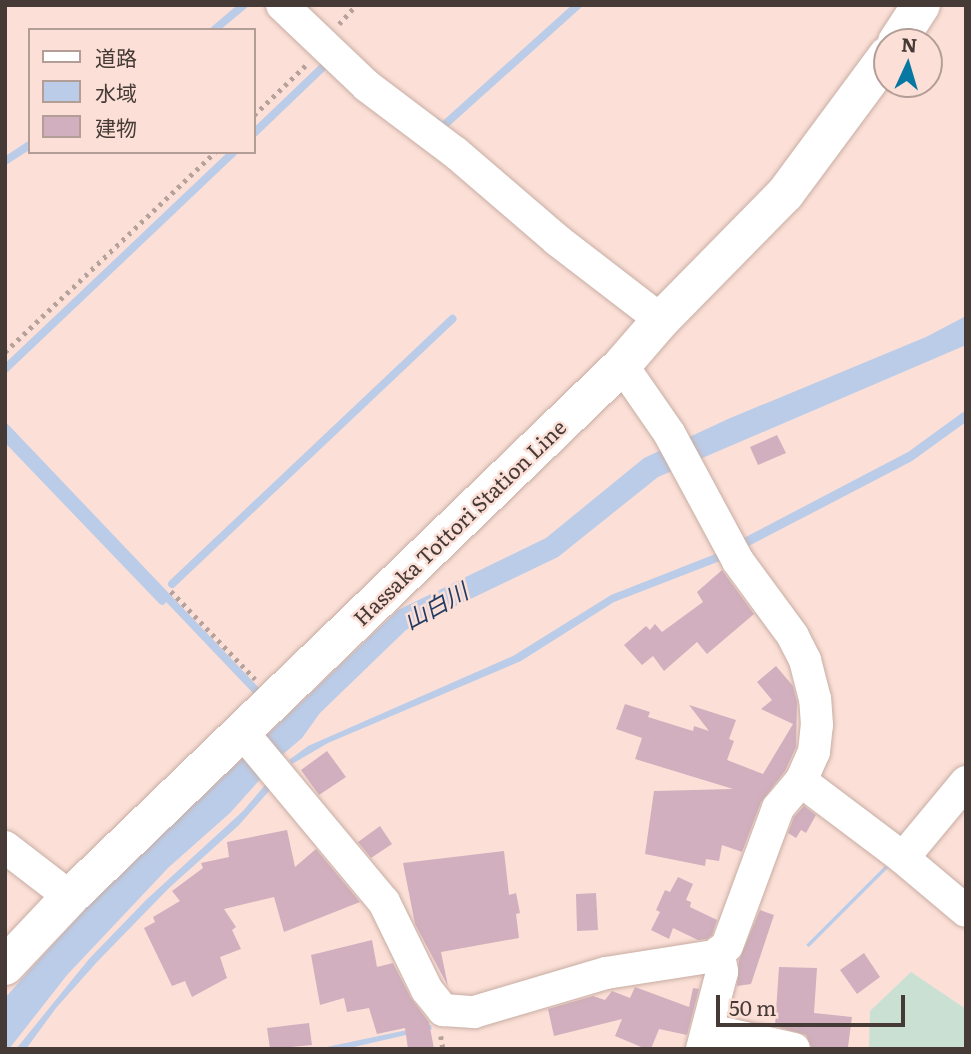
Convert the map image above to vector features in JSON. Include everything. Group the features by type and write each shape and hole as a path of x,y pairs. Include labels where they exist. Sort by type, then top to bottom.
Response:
{"main road":[{"path":"906,28 921,5"},
{"name":"Hassaka Tottori Station Line","path":"5,966 70,897 622,365 661,320 785,194 873,75"}],"street":[{"path":"282,5 329,39 367,86 456,153 557,240 661,320"},
{"path":"243,733 384,902 427,990 443,1010 474,1012 606,973 714,956 727,946 778,808 801,781 814,752 817,725 805,660 793,636 738,561 674,442 622,365"},
{"path":"801,781 903,858 966,911"},
{"path":"903,858 966,782"},
{"path":"5,847 70,897"},
{"path":"719,952 722,972 706,1039 794,1049"}],"path":[{"path":"256,113 329,39 356,5"},
{"path":"5,352 213,154"},
{"path":"171,591 277,699"}],"green space":[{"path":"911,972 966,1009 966,1049 869,1049 870,1011"}],"water":[{"name":"山白川","path":"966,316 966,345 658,477 558,557 406,630 320,713 302,738 281,756 230,813 169,867 67,975 9,1049 5,1049 5,998 36,963 90,904 398,610 546,538 644,458 728,419 926,337"},
{"path":"966,410 966,422 912,461 743,549 740,540 908,452"},
{"path":"718,553 720,561 614,602 521,661 328,743 292,764 289,760 308,746 513,656 611,595"},
{"path":"271,778 277,782 239,825 169,888 97,962 56,1008 26,1049 16,1049 89,959 146,900 243,811"},
{"path":"885,866 888,868 809,947 806,945"},
{"path":"431,1025 432,1029 345,1049 317,1049"}],"building":[{"path":"777,435 786,453 758,465 750,447"},
{"path":"722,570 754,614 707,654 697,642 664,671 653,656 642,665 624,645 646,626 650,630 655,624 662,632 703,602 697,592"},
{"path":"776,666 793,686 797,702 796,747 785,771 761,802 742,852 722,845 719,861 706,859 705,866 645,854 654,791 733,789 635,759 642,738 616,729 625,704 650,712 648,717 693,731 694,726 709,731 689,705 736,720 729,739 734,741 727,760 763,774 793,724 761,709 772,700 757,682"},
{"path":"327,751 346,777 319,795 301,770"},
{"path":"804,806 816,815 806,833 801,830 796,838 788,833 794,817"},
{"path":"380,826 392,844 371,858 358,842"},
{"path":"287,830 295,867 316,849 360,902 284,932 274,897 224,909 236,927 232,930 241,949 220,957 227,978 192,997 185,981 172,986 144,928 155,922 153,917 180,901 172,891 203,868 201,863 229,857 227,842"},
{"path":"504,851 509,895 516,893 520,913 516,914 519,938 441,952 448,986 415,924 403,863"},
{"path":"678,877 693,884 686,900 691,902 690,907 717,920 712,935 707,939 698,940 673,928 669,939 651,930 660,912 656,910 665,890 670,892"},
{"path":"596,893 598,930 577,931 576,894"},
{"path":"760,910 774,915 751,984 737,986 739,960"},
{"path":"372,940 377,967 393,963 411,998 429,1022 434,1049 408,1049 405,1028 377,1034 369,1008 347,1012 344,998 320,1005 311,955"},
{"path":"864,953 880,977 857,994 840,970"},
{"path":"779,967 817,968 814,1013 852,1017 848,1047 812,1049 806,1035 775,1026"},
{"path":"635,987 689,1007 693,988 699,989 687,1035 659,1029 651,1049 646,1049 615,1036 622,1019 554,1036 548,1009 593,996 605,1000 612,991 630,998"},
{"path":"309,1023 312,1045 270,1049 267,1028"}],"waterway":[{"path":"216,28 244,5"},
{"path":"437,122 442,127 578,5"},
{"path":"256,131 329,61"},
{"path":"5,161 28,146"},
{"path":"5,369 232,154"},
{"path":"172,584 452,319"},
{"path":"5,427 258,693"},
{"path":"5,437 162,601"}]}
